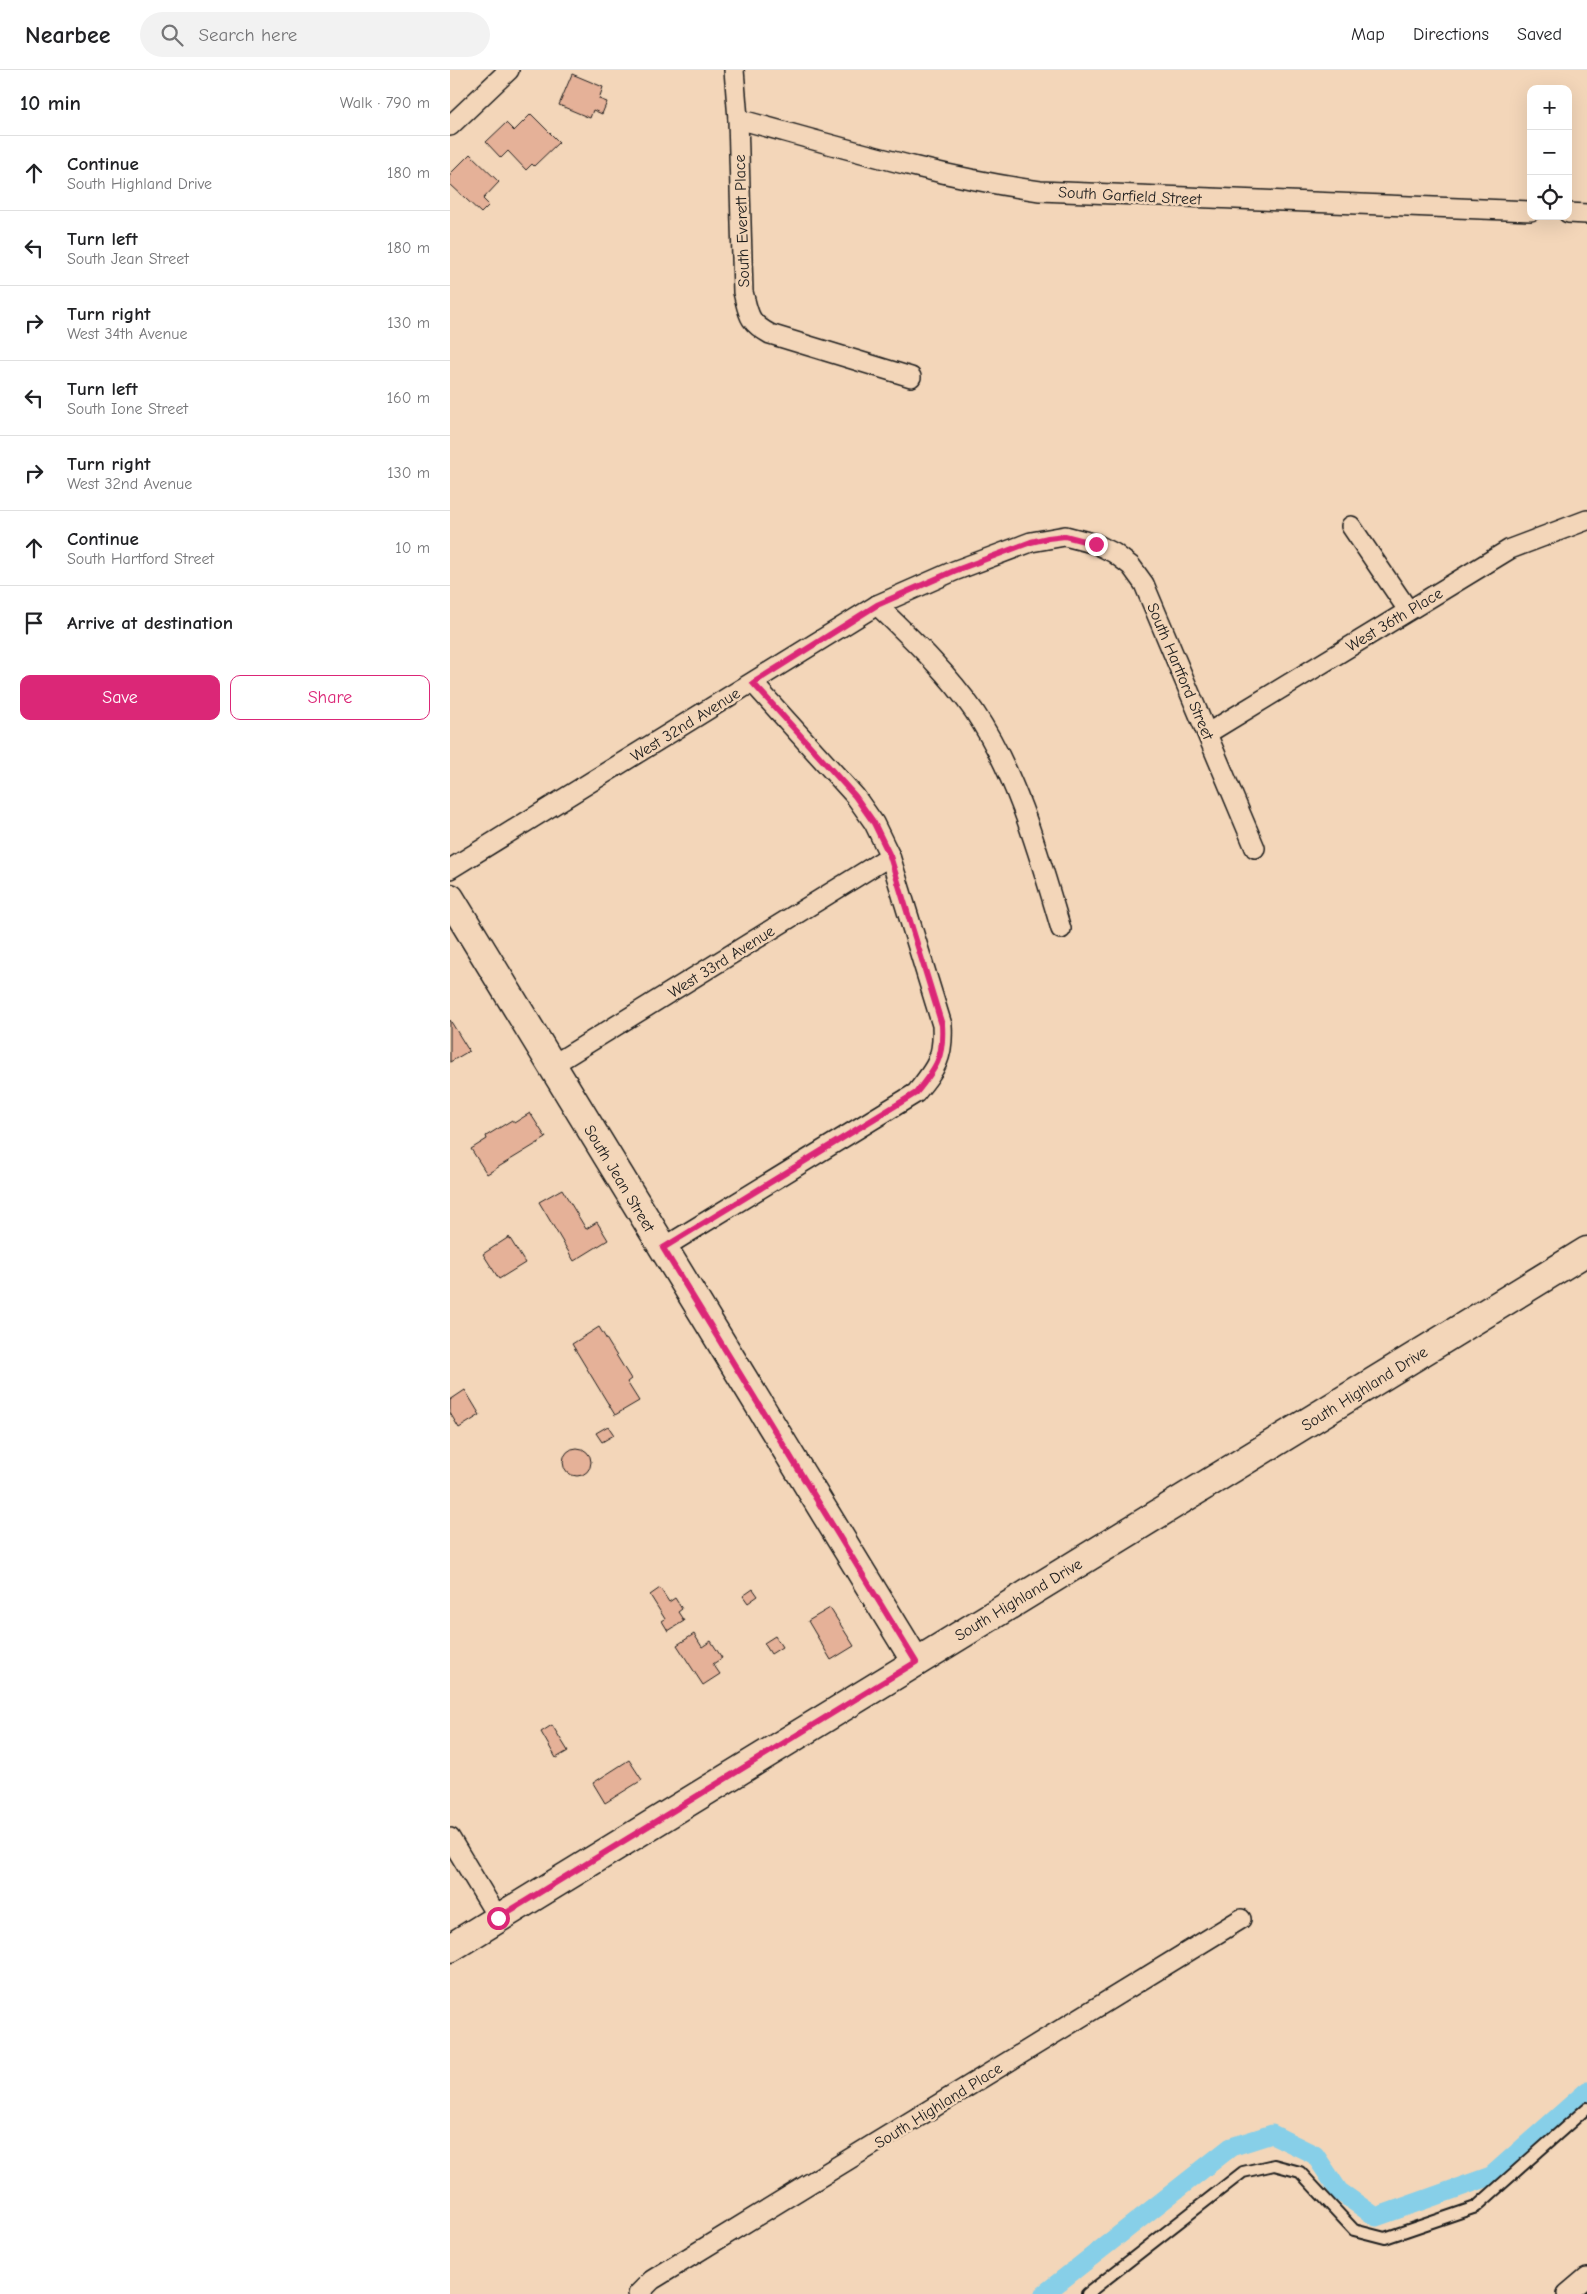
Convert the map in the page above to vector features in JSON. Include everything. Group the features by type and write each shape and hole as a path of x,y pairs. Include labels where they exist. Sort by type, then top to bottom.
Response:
{"street":[{"path":"450,126 509,70"},
{"name":"South Everett Place","path":"734,70 738,119 742,292 748,312 755,325 770,334 911,377"},
{"name":"South Garfield Street","path":"738,119 930,171 988,184 1040,191 1527,211"},
{"path":"1572,213 1587,214"},
{"name":"West 36th Place","path":"1208,733 1510,549 1587,520"},
{"path":"1351,526 1408,610"},
{"name":"West 32nd Avenue","path":"450,869 877,605 954,571 1031,542 1065,536"},
{"name":"South Hartford Street","path":"1065,536 1096,544 1132,566 1144,584 1255,848"},
{"path":"877,605 931,659 975,712 1006,769 1032,833 1060,929"},
{"path":"663,1248 916,1093 931,1074 942,1054 942,1025 890,856 874,823 855,796 753,683"},
{"name":"West 33rd Avenue","path":"552,1066 890,856"},
{"name":"South Jean Street","path":"450,898 916,1662"},
{"name":"South Highland Drive","path":"450,1948 1587,1251"},
{"path":"450,1838 498,1918"},
{"name":"South Highland Place","path":"638,2294 652,2280 1241,1919"}],"lane":[{"path":"1087,2294 1243,2172 1274,2165 1300,2172 1354,2230 1385,2238 1476,2207 1587,2108"}],"building":[{"path":"572,74 603,87 599,99 607,102 602,114 593,110 590,118 559,105"},
{"path":"531,114 559,142 534,166 532,164 526,170 508,151 501,158 486,142 506,123 514,131"},
{"path":"470,154 499,182 483,199 489,205 481,213 450,184 450,174"},
{"path":"450,1020 469,1051 450,1062"},
{"path":"530,1113 546,1138 487,1174 471,1149 487,1139 486,1136 512,1120 514,1123"},
{"path":"562,1189 586,1229 597,1222 608,1240 574,1261 539,1202"},
{"path":"509,1237 525,1263 499,1279 483,1254"},
{"path":"599,1327 631,1379 627,1382 639,1401 615,1415 572,1344"},
{"path":"465,1390 480,1415 459,1428 450,1413 450,1400"},
{"path":"608,1426 614,1435 602,1442 596,1433"},
{"path":"577,1448 587,1452 591,1462 587,1472 577,1476 567,1472 563,1462 567,1452"},
{"path":"660,1588 669,1602 675,1598 682,1609 678,1612 684,1621 668,1631 662,1621 665,1619 650,1595"},
{"path":"753,1589 758,1596 748,1603 743,1596"},
{"path":"830,1608 854,1646 831,1660 808,1621"},
{"path":"694,1634 702,1647 711,1641 722,1658 713,1664 720,1674 703,1685 677,1645"},
{"path":"775,1636 782,1647 771,1654 764,1643"},
{"path":"552,1725 568,1751 556,1758 541,1732"},
{"path":"629,1760 642,1780 605,1803 593,1783"}],"waterway":[{"path":"1044,2294 1231,2147 1272,2134 1315,2155 1339,2191 1376,2217 1491,2176 1587,2091"}],"route":[{"path":"498,1918 916,1662 663,1248 916,1093 931,1074 942,1054 942,1025 890,856 874,823 855,796 753,683 877,605 954,571 1031,542 1048,538 1065,536 1096,544"}]}
